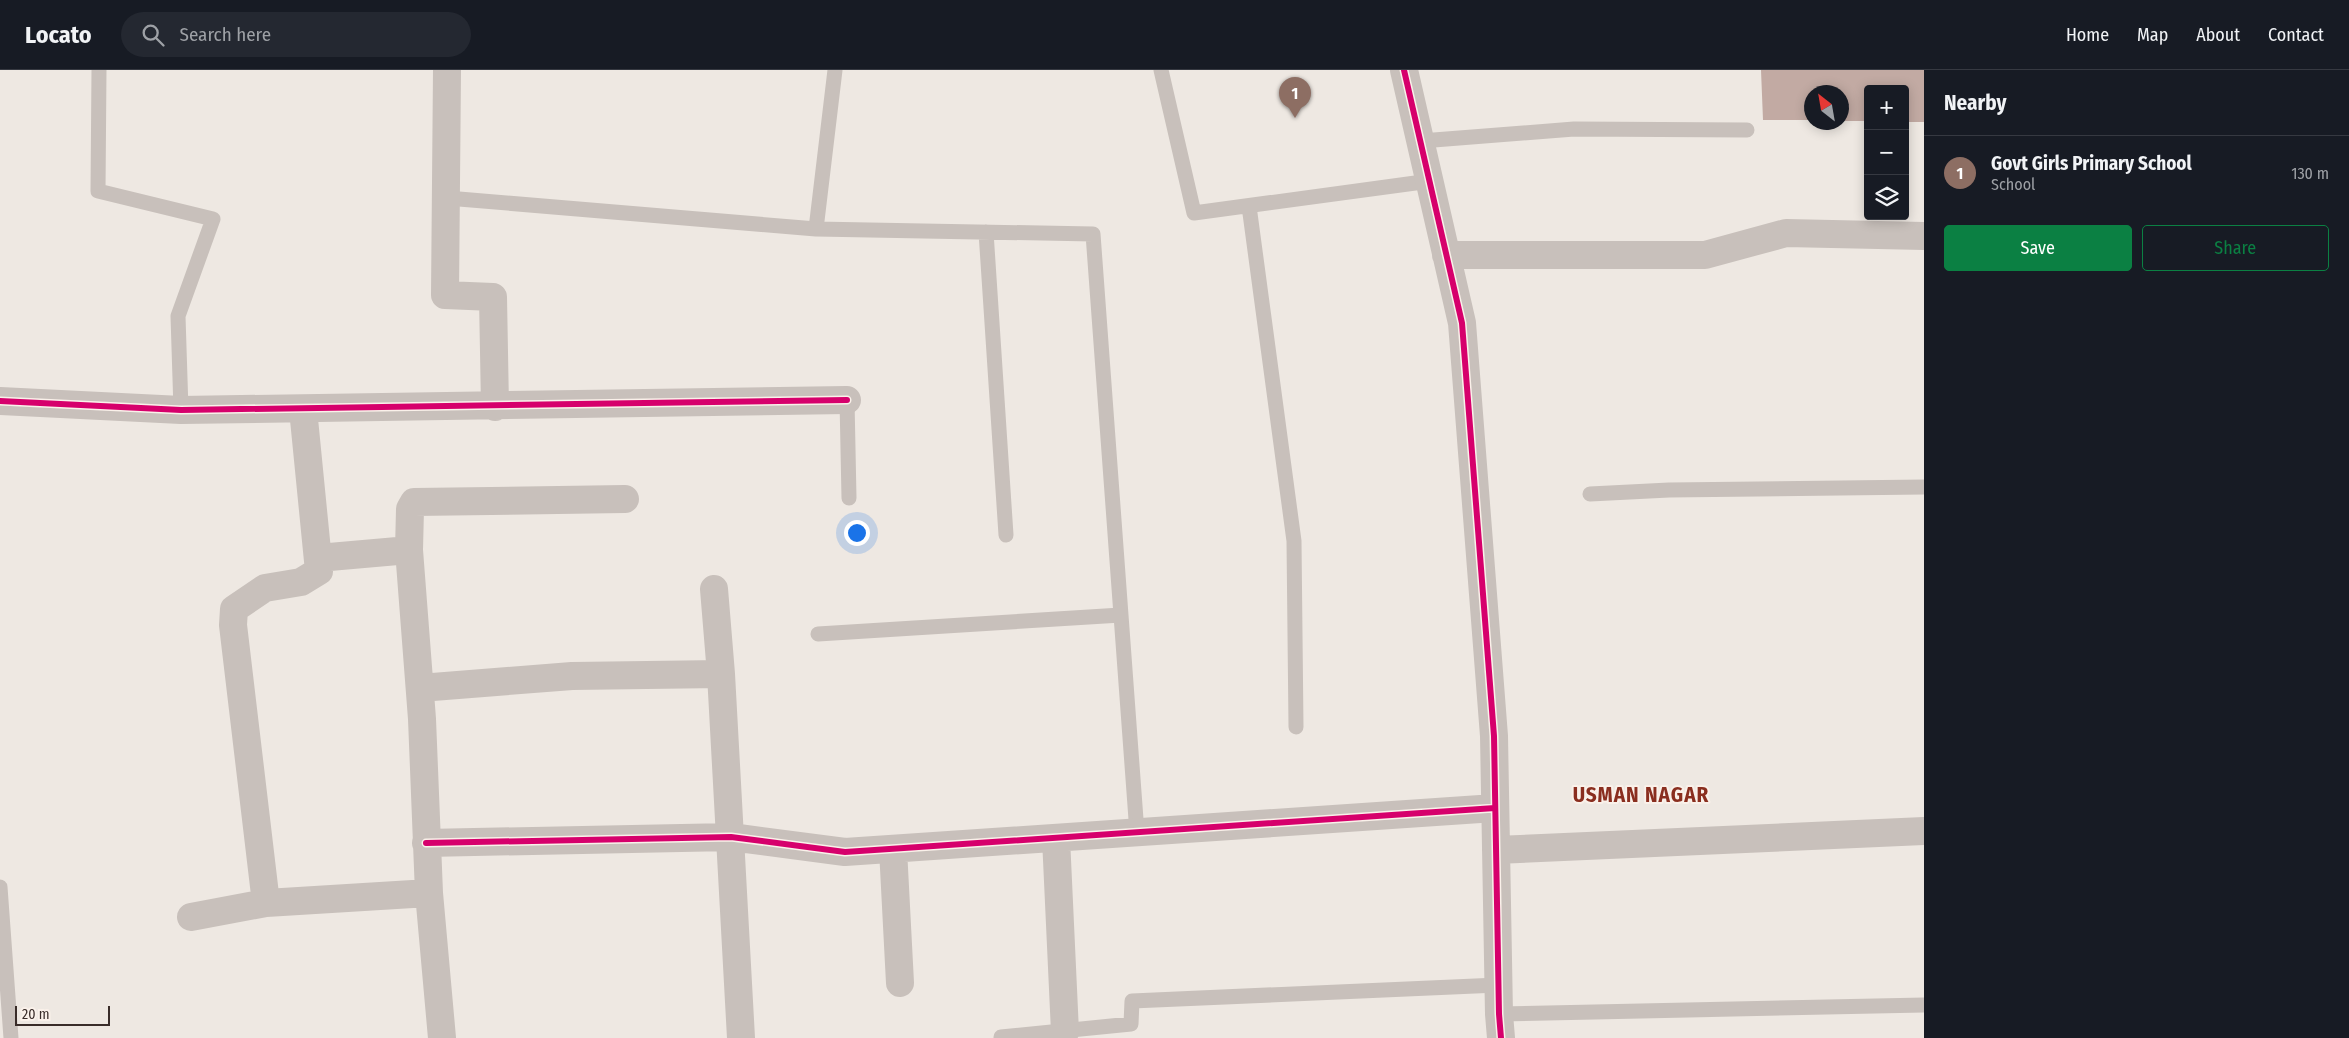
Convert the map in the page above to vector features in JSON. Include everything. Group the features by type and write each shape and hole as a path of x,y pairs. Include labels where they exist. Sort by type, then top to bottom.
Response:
{"street":[{"path":"447,70 445,295 494,297 495,407"},
{"path":"1404,70 1462,323 1494,736 1500,1026"},
{"path":"1446,255 1704,255 1786,233 1924,236"},
{"path":"0,401 181,410 495,407 847,400"},
{"path":"266,903 233,625 234,610 265,588 302,582 319,571 303,409"},
{"path":"442,1038 428,893 420,688 410,550 410,509 414,502 625,499"},
{"path":"318,558 410,550"},
{"path":"714,589 731,837 741,1038"},
{"path":"420,688 572,676 721,674"},
{"path":"426,843 731,837 845,852 1495,808"},
{"path":"1496,850 1924,831"},
{"path":"1056,838 1065,1032"},
{"path":"893,849 900,983"},
{"path":"192,917 266,903 428,893"}],"lane":[{"path":"99,70 98,191 213,219 178,316 181,410"},
{"path":"816,229 835,70"},
{"path":"1161,70 1194,213 1430,181"},
{"path":"1420,141 1574,129 1747,130"},
{"path":"447,198 816,229 1093,234 1137,832"},
{"path":"1249,206 1294,541 1296,727"},
{"path":"986,232 1006,535"},
{"path":"847,400 849,498"},
{"path":"1590,494 1669,490 1924,487"},
{"path":"818,634 1121,615"},
{"path":"0,886 10,1038"},
{"path":"1001,1037 1131,1024 1132,1000 1498,985"},
{"path":"1500,1026 1924,1006"}],"building":[{"path":"1761,70 1924,70 1924,122 1909,122 1909,85 1864,85 1864,121 1849,121 1849,85 1804,85 1804,120 1763,120"}],"cycle path":[{"path":"1404,70 1462,323 1494,736 1501,1038"},
{"path":"0,401 181,410 847,400"},
{"path":"426,843 731,837 845,852 1495,808"}],"place":[{"name":"Govt Girls Primary School","path":"1295,118"}],"district":[{"name":"USMAN NAGAR","path":"1641,795"}]}
